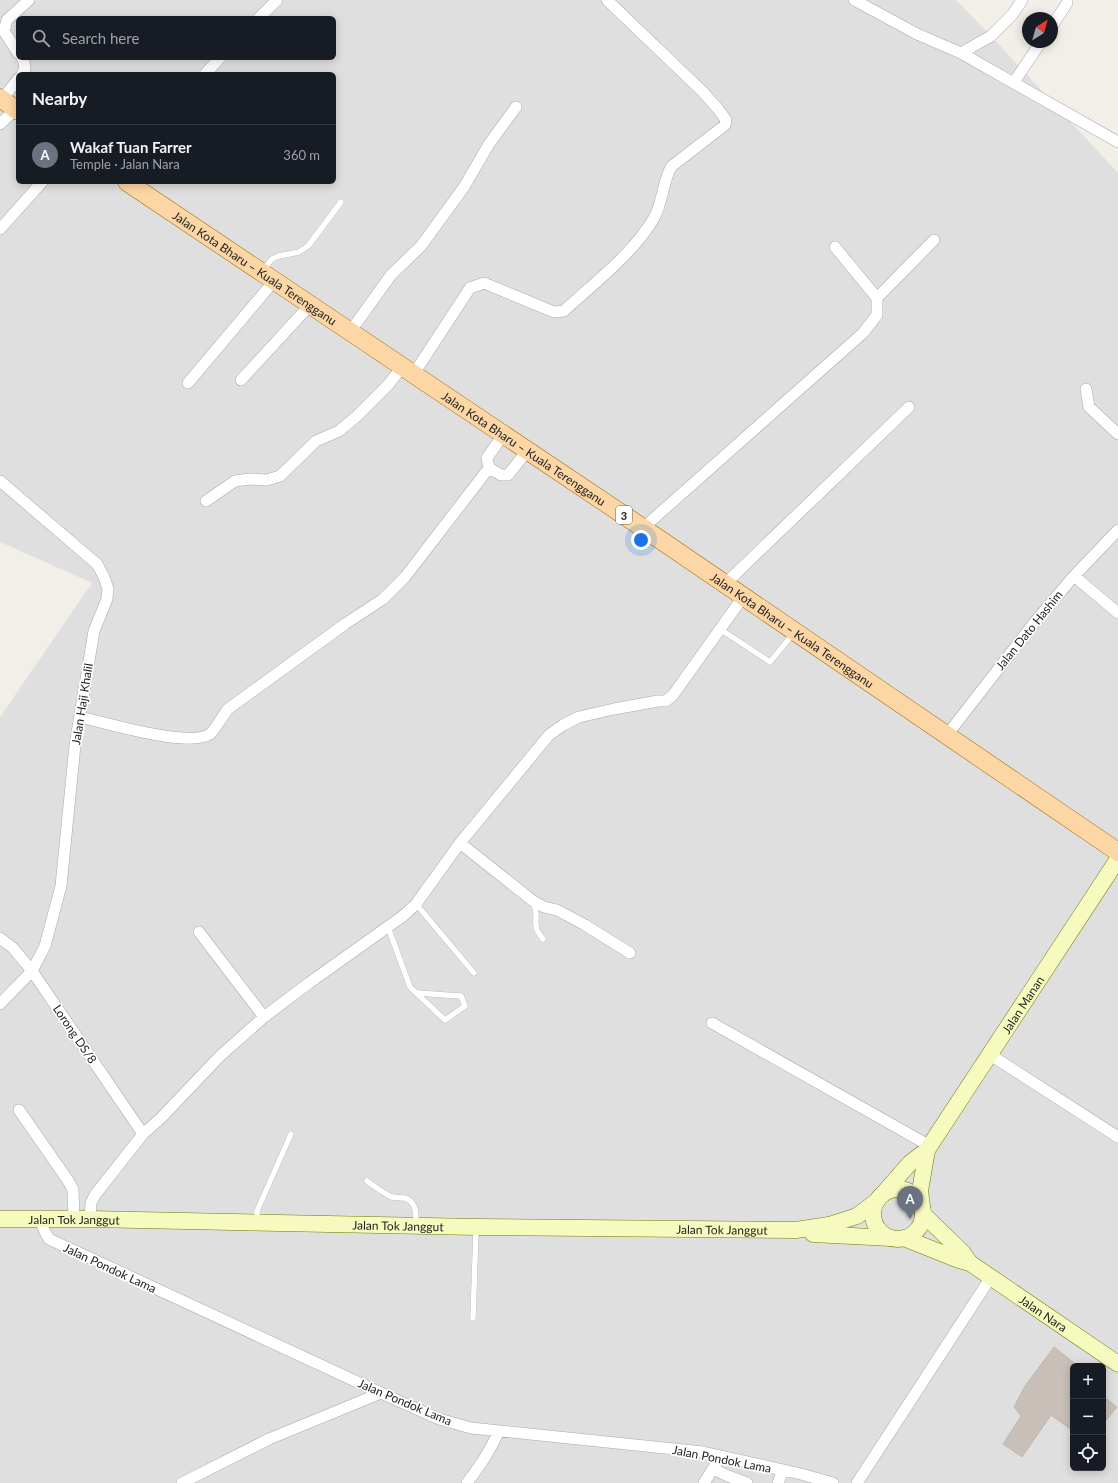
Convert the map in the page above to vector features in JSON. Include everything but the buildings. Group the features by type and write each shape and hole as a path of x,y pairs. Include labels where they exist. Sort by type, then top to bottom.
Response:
{"main road":[{"name":"Jalan Kota Bharu – Kuala Terengganu","path":"130,184 643,528 1118,852"},
{"name":"Jalan Manan","path":"880,1198 910,1163 928,1148 1118,859"},
{"name":"Jalan Manan","path":"922,1210 920,1192 928,1148"},
{"path":"897,1189 905,1190 915,1196 922,1210 922,1222 918,1229 911,1235 899,1238 884,1233 876,1224 873,1216 874,1208 880,1198 889,1191 897,1189"},
{"name":"Jalan Tok Janggut","path":"0,1219 90,1219 476,1228 796,1230 829,1225 857,1216 880,1198"},
{"name":"Jalan Nara","path":"922,1210 963,1253 970,1263"},
{"name":"Jalan Tok Janggut","path":"796,1230 815,1234 899,1238"},
{"name":"Jalan Nara","path":"899,1238 970,1263 1118,1364"}],"street":[{"path":"16,50 4,31 7,20 29,0"},
{"path":"261,16 277,0"},
{"path":"206,501 235,481 250,479 267,480 280,476 316,441 339,431 357,416 388,385 407,371 470,288 484,283 554,312 564,311 632,248 654,217 663,194 669,170 672,166 725,125 726,120 703,92 607,0"},
{"path":"854,0 917,34 961,53 1118,142"},
{"path":"961,53 991,36 1013,14 1022,0"},
{"path":"1058,17 1067,3"},
{"path":"1014,82 1037,48"},
{"path":"23,60 25,70 24,72"},
{"path":"207,72 218,60"},
{"path":"0,124 16,85"},
{"path":"350,332 391,275 422,246 464,187 488,144 516,107"},
{"path":"0,229 40,184"},
{"path":"643,528 864,333 877,315 878,298 934,240"},
{"path":"835,247 878,298"},
{"path":"188,383 268,277"},
{"path":"241,380 310,305"},
{"path":"1086,389 1089,407 1118,434"},
{"path":"725,584 909,407"},
{"path":"503,435 487,458 489,468 501,475 508,475 527,451"},
{"path":"80,717 169,737 189,738 206,736 211,733 220,718 228,709 394,590 489,468"},
{"name":"Jalan Haji Khalil","path":"0,481 97,564 108,589 107,599 94,631 75,745 61,886 44,946 32,970 0,1004"},
{"name":"Jalan Dato Hashim","path":"947,735 1034,623 1074,576 1118,530"},
{"path":"1074,576 1118,613"},
{"path":"90,1219 91,1203 95,1195 143,1134 161,1118 220,1056 264,1017 308,983 403,916 416,904 460,843 550,735 562,725 579,717 614,709 658,701 666,701 673,695 743,597"},
{"path":"460,843 533,901 544,908 557,910 585,925 630,953"},
{"path":"199,932 264,1017"},
{"name":"Lorong DS/8","path":"0,938 13,948 32,970 143,1134"},
{"path":"712,1023 928,1148"},
{"path":"989,1054 1118,1137"},
{"path":"19,1110 69,1182 73,1190 74,1219"},
{"name":"Jalan Pondok Lama","path":"40,1220 44,1232 49,1239 439,1419 471,1428 683,1450 720,1456 833,1483"},
{"path":"858,1483 991,1277"},
{"path":"182,1483 269,1439 381,1393"},
{"path":"467,1483 488,1455 498,1431"},
{"path":"704,1483 720,1456"},
{"path":"713,1469 747,1483"},
{"path":"778,1483 783,1470"}],"lane":[{"path":"268,277 272,259 299,252 308,246 341,202"},
{"path":"720,628 770,662 795,632"},
{"path":"533,901 536,914 535,923 537,932 543,939"},
{"path":"416,904 474,973"},
{"path":"388,927 410,987 445,1020 465,1006 461,996 417,993"},
{"path":"257,1223 258,1211 291,1134"},
{"path":"367,1181 385,1194 394,1198 405,1198 412,1202 416,1209 416,1226"},
{"path":"473,1318 476,1228"}],"shaded area":[{"path":"0,0 956,0 1118,173 1118,1483 0,1483 0,717 92,583 0,542"}],"place":[{"name":"Wakaf Tuan Farrer","path":"910,1219"}]}
